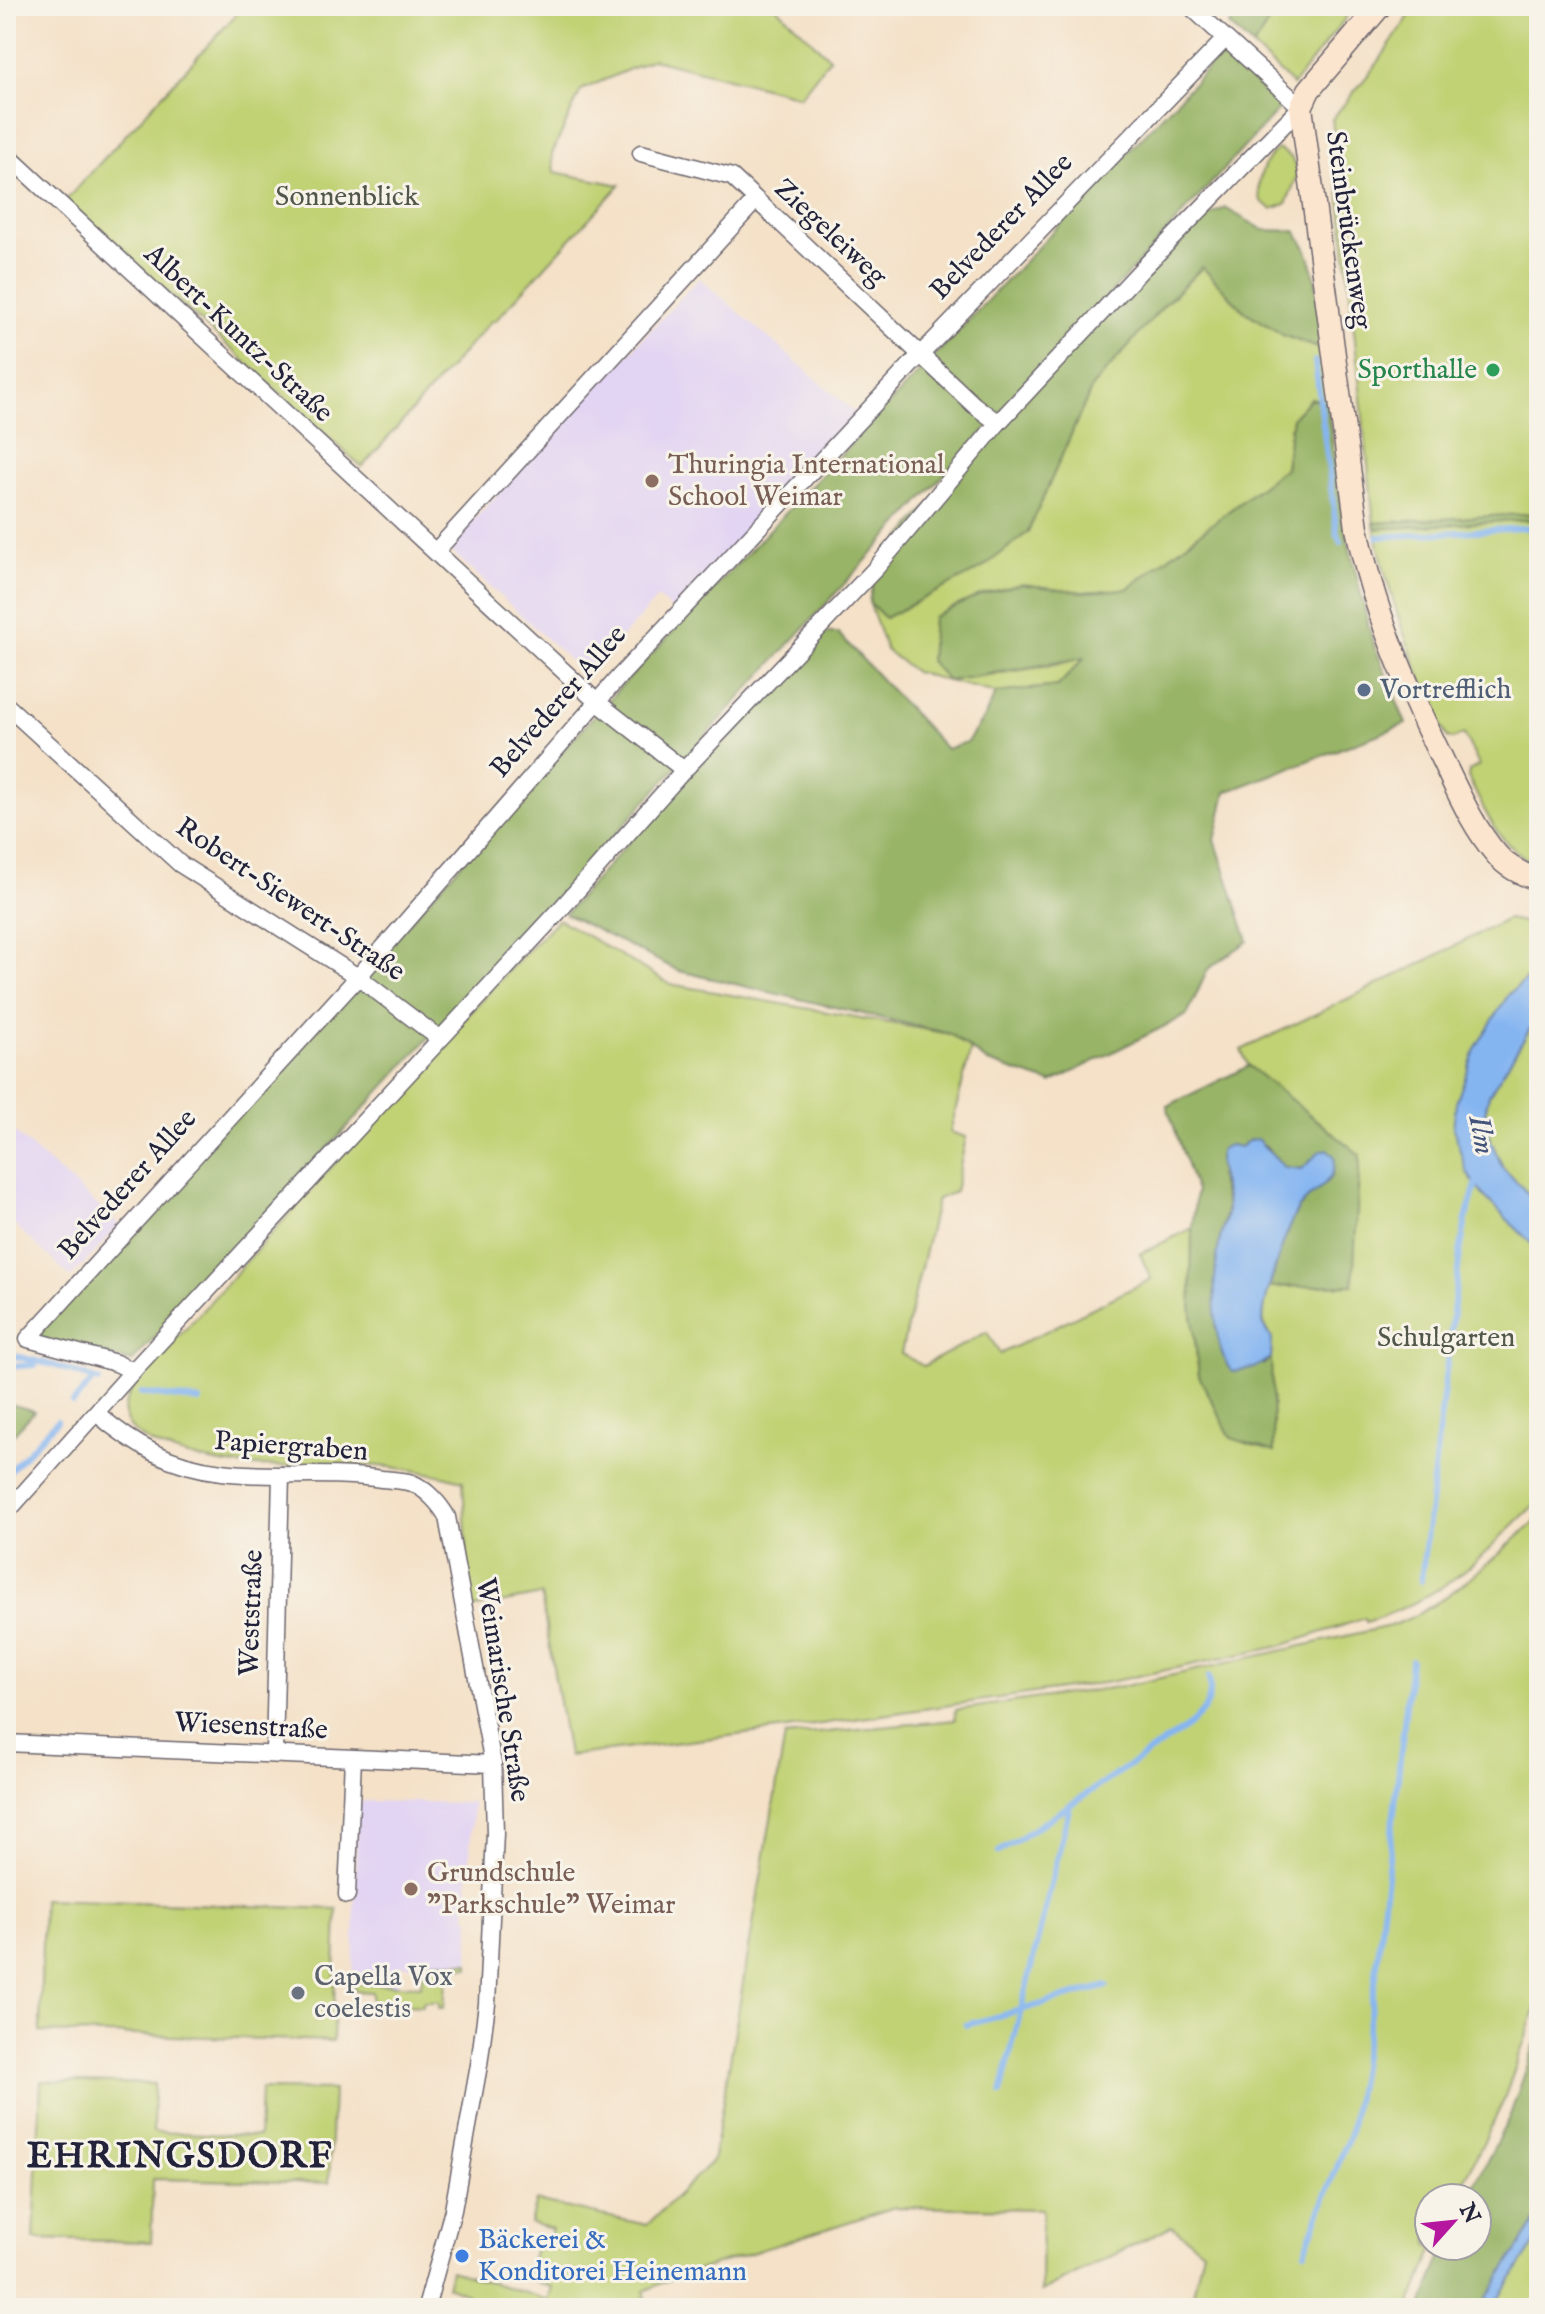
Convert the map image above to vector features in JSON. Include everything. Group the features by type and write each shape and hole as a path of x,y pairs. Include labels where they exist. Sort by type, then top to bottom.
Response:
{"street":[{"path":"1190,6 1301,107"},
{"path":"6,1513 133,1371 558,912 684,770 876,568 998,423 1142,269 1301,107 1309,90 1380,6"},
{"name":"Belvederer Allee","path":"133,1371 116,1363 28,1339 358,977 597,702 921,354 1225,39"},
{"name":"Steinbrückenweg","path":"1301,107 1356,520 1371,587 1405,680 1479,831 1498,857 1511,868 1539,879"},
{"name":"Ziegeleiweg","path":"641,153 732,177 974,405 998,423"},
{"name":"Albert-Kuntz-Straße","path":"6,154 597,702 684,770"},
{"path":"436,551 756,200"},
{"name":"Robert-Siewert-Straße","path":"6,705 180,864 358,977 440,1039"},
{"name":"Papiergraben","path":"96,1413 131,1442 171,1459 221,1472 365,1476 412,1483 442,1507"},
{"name":"Weststraße","path":"274,1753 281,1475"},
{"name":"Weimarische Straße","path":"426,2308 453,2210 487,2004 495,1833 493,1764 453,1542 442,1507"},
{"name":"Wiesenstraße","path":"6,1743 493,1764"},
{"path":"347,1895 353,1758"}],"shaded area":[{"name":"Thuringia International School Weimar","path":"699,278 857,414 673,610 657,598 587,676 448,548"},
{"path":"6,1125 120,1225 71,1277 6,1217"},
{"name":"Grundschule \"Parkschule\" Weimar","path":"357,1801 473,1803 466,1917 470,1917 469,1963 431,1961 423,1965 398,1965 397,1985 353,1983"}],"green space":[{"name":"Sonnenblick","path":"244,6 775,6 830,58 800,96 653,59 581,90 552,154 554,172 620,185 495,321 491,321 362,467 66,200"},
{"path":"1242,6 1279,6 1253,47 1229,25"},
{"path":"1279,6 1355,6 1293,85 1253,47"},
{"path":"1416,6 1539,6 1539,865 1513,849 1488,817 1468,777 1469,771 1479,765 1464,734 1447,738 1404,633 1374,523 1332,119 1377,64"},
{"path":"1223,52 1280,108 132,1362 36,1337 611,697"},
{"path":"1278,149 1291,157 1298,174 1286,204 1272,209 1261,201 1259,187 1264,166"},
{"path":"1225,208 1264,230 1295,231 1303,242 1317,288 1324,350 1285,336 1244,311 1202,267 1092,387 1028,532 981,569 885,618 869,602 876,568 998,423 1202,219"},
{"path":"1203,267 1244,311 1285,336 1324,350 1327,403 1311,398 1292,418 1285,468 1127,589 1083,592 1021,584 948,681 915,672 886,650 869,602 885,618 1028,532 1092,387 1165,304"},
{"path":"1311,398 1327,403 1345,528 1372,640 1406,724 1226,792 1215,840 1248,941 1208,969 1187,1015 1051,1083 988,1062 950,1034 679,971 565,914 688,775 821,633 838,633 946,749 967,742 996,693 1058,686 1084,658 948,681 930,661 933,617 980,595 1021,584 1083,592 1127,589 1285,468 1292,418"},
{"path":"1539,513 1539,519 1375,529 1374,523"},
{"path":"1086,657 1058,686 996,693 948,681 1055,665"},
{"name":"Schulgarten","path":"558,919 670,984 950,1034 971,1049 950,1132 966,1137 955,1192 937,1199 901,1353 923,1366 987,1332 1000,1354 1151,1279 1140,1254 1192,1228 1191,1304 1199,1376 1271,1358 1272,1338 1265,1327 1263,1314 1269,1287 1353,1285 1241,1050 1507,919 1539,925 1539,969 1509,994 1496,1019 1467,1173 1483,1195 1539,1251 1539,1501 1480,1558 1426,1596 1382,1617 1366,1622 1365,1618 1281,1646 1109,1682 786,1729 568,1756 541,1595 470,1609 463,1481 380,1466 257,1466 193,1457 160,1447 133,1430 126,1419 125,1406 136,1384"},
{"path":"1539,1014 1539,1205 1503,1168 1490,1139 1485,1113 1489,1095"},
{"path":"1249,1066 1360,1155 1353,1285 1269,1287 1293,1219 1310,1196 1333,1174 1315,1157 1302,1169 1284,1167 1265,1145 1250,1140 1240,1147 1230,1145 1219,1176 1227,1207 1220,1239 1216,1328 1263,1365 1271,1358 1274,1452 1231,1438 1199,1376 1191,1304 1196,1192 1167,1106"},
{"path":"6,1403 35,1411 6,1442"},
{"path":"1539,1518 1539,2000 1503,2102 1464,2182 1413,2182 1413,2262 1428,2262 1409,2308 1190,2308 1203,2250 1171,2226 1041,2292 1042,2209 895,2207 673,2278 644,2291 646,2297 630,2305 631,2308 463,2308 467,2294 447,2286 451,2270 548,2300 552,2287 527,2276 535,2248 525,2245 526,2241 547,2246 552,2229 530,2223 536,2201 647,2225 713,2160 785,1736 955,1720 956,1710 1125,1686 1390,1626 1430,1607 1488,1564"},
{"path":"43,1899 337,1909 333,2041 40,2032"},
{"path":"431,1961 469,1963 469,1968 447,1967 444,2008 439,2008 439,2002 423,2002 422,2006 372,2003 372,1992 355,1991 353,1983 421,1986 423,1965"},
{"path":"1539,2033 1539,2216 1480,2308 1421,2308 1440,2262 1493,2262 1493,2182 1476,2182 1509,2118"},
{"path":"41,2081 154,2084 153,2132 259,2136 261,2089 333,2090 329,2183 153,2179 151,2242 34,2239"},
{"path":"1539,2237 1539,2308 1492,2308"}],"water":[{"name":"Ilm","path":"1539,969 1539,1014 1489,1095 1485,1113 1490,1139 1503,1168 1539,1205 1539,1251 1483,1195 1467,1173 1453,1128 1456,1103 1476,1047 1509,994"},
{"path":"1257,1139 1284,1167 1302,1169 1320,1151 1327,1149 1334,1156 1334,1165 1328,1180 1298,1209 1276,1265 1263,1322 1272,1338 1271,1358 1254,1368 1232,1372 1219,1344 1216,1327 1218,1253 1227,1209 1219,1157 1221,1149 1230,1145 1240,1147"},
{"path":"1539,2216 1539,2237 1492,2308 1480,2308"}],"waterway":[{"path":"1315,361 1337,534 1341,542"},
{"path":"1378,537 1539,527"},
{"path":"1421,1581 1460,1253 1477,1181"},
{"path":"6,1354 53,1365 99,1381"},
{"path":"6,1367 35,1365"},
{"path":"73,1403 93,1380"},
{"path":"141,1393 200,1401"},
{"path":"6,1475 57,1421"},
{"path":"1305,2251 1350,2133 1375,1983 1411,1660"},
{"path":"999,1852 1189,1726 1207,1704 1209,1677"},
{"path":"1001,2093 1070,1805"},
{"path":"966,2025 1107,1986"}],"place":[{"name":"Sporthalle","path":"1493,370"},
{"name":"Thuringia International School Weimar","path":"652,481"},
{"name":"Vortrefflich","path":"1364,690"},
{"name":"Grundschule \"Parkschule\" Weimar","path":"411,1889"},
{"name":"Capella Vox coelestis","path":"298,1993"},
{"name":"Bäckerei & Konditorei Heinemann","path":"462,2256"}],"district":[{"name":"EHRINGSDORF","path":"180,2157"}]}
